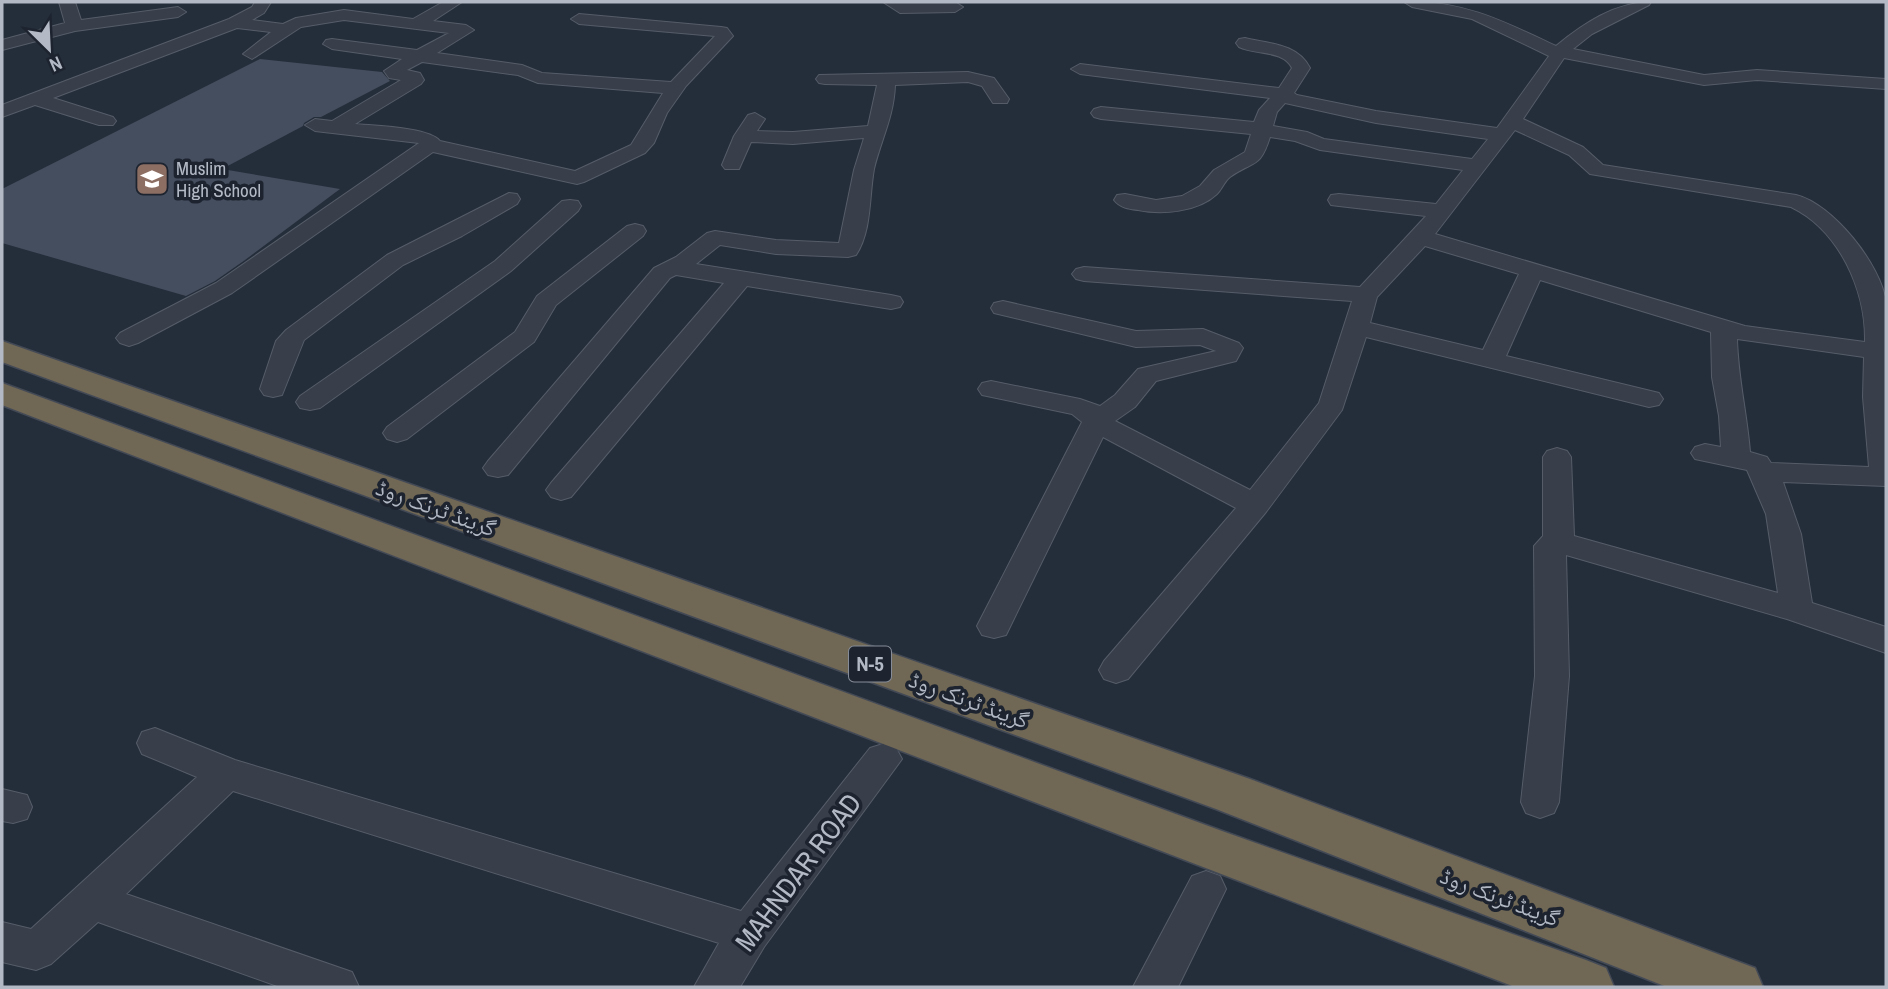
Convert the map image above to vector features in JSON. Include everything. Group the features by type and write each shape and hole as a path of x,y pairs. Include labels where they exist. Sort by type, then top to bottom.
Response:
{"highway":[{"name":"گرینڈ ٹرنک روڈ","path":"2,351 1233,794 1735,987"},
{"name":"گرینڈ ٹرنک روڈ","path":"2,393 1211,870 1586,987"},
{"path":"1211,870 1233,794"}],"street":[{"path":"67,2 74,26"},
{"path":"2,111 235,23 258,10 262,2"},
{"path":"415,24 454,2"},
{"path":"891,2 893,6 900,8 955,8"},
{"path":"1412,2 1469,13 1560,53 1704,80 1757,75 1886,84"},
{"path":"1116,670 1255,505 1332,404 1366,295 1442,211 1507,128 1560,53 1586,30 1643,2"},
{"path":"2,46 74,26 178,12"},
{"path":"252,54 296,23 344,15 466,30 393,71 415,80 325,126 423,138 429,141 429,145"},
{"path":"129,338 224,288 429,145 577,178 638,149 645,143 657,113 725,33 579,19"},
{"path":"235,23 286,29"},
{"path":"1125,200 1143,207 1167,205 1206,192 1221,174 1254,155 1270,107 1283,95 1301,68 1297,58 1288,52 1252,47 1245,43"},
{"path":"332,44 522,70 538,78 676,88"},
{"path":"1080,69 1283,95 1376,117 1507,128 1576,150 1597,170 1806,204 1833,228 1861,271 1877,314 1875,351 1886,477 1764,472"},
{"path":"825,79 978,78 988,82 1000,99"},
{"path":"498,468 662,273 675,268 715,238 776,247 848,250 855,234 865,168 885,105 886,80"},
{"path":"2,97 28,100 106,121"},
{"path":"1101,113 1262,129 1300,136 1320,144 1477,166"},
{"path":"732,165 744,136 757,116"},
{"path":"744,136 793,138 878,131"},
{"path":"272,389 289,341 313,320 395,260 454,231 509,199"},
{"path":"1339,200 1442,211"},
{"path":"310,402 503,266 570,206"},
{"path":"397,433 525,337 546,300 635,231"},
{"path":"1421,237 1724,328 1764,337 1875,351"},
{"path":"675,268 891,302"},
{"path":"1491,360 1532,271"},
{"path":"1861,271 1886,273"},
{"path":"1084,274 1366,295"},
{"path":"561,490 741,278"},
{"path":"994,626 1096,422 1125,401 1147,375 1227,356 1230,348 1203,337 1136,339 1003,308"},
{"path":"1356,327 1649,398"},
{"path":"1724,328 1725,377 1733,416 1736,459"},
{"path":"991,389 1080,407 1090,412 1096,422 1255,505"},
{"path":"1705,453 1757,463 1764,472 1772,489 1790,556 1796,610"},
{"path":"1557,457 1559,542"},
{"path":"1540,802 1552,676 1550,546 1559,542 1796,610 1886,640"},
{"path":"155,743 227,773 749,933"},
{"name":"MAHNDAR ROAD","path":"716,987 749,933 883,759"},
{"path":"2,943 36,950 92,901 227,773"},
{"path":"1155,987 1211,870"},
{"path":"92,901 337,987"}],"building":[{"name":"Muslim High School","path":"260,59 382,72 390,81 321,117 314,117 303,126 222,169 340,189 245,260 215,281 186,296 2,243 2,189"}],"place":[{"name":"Muslim High School","path":"152,179"}]}
